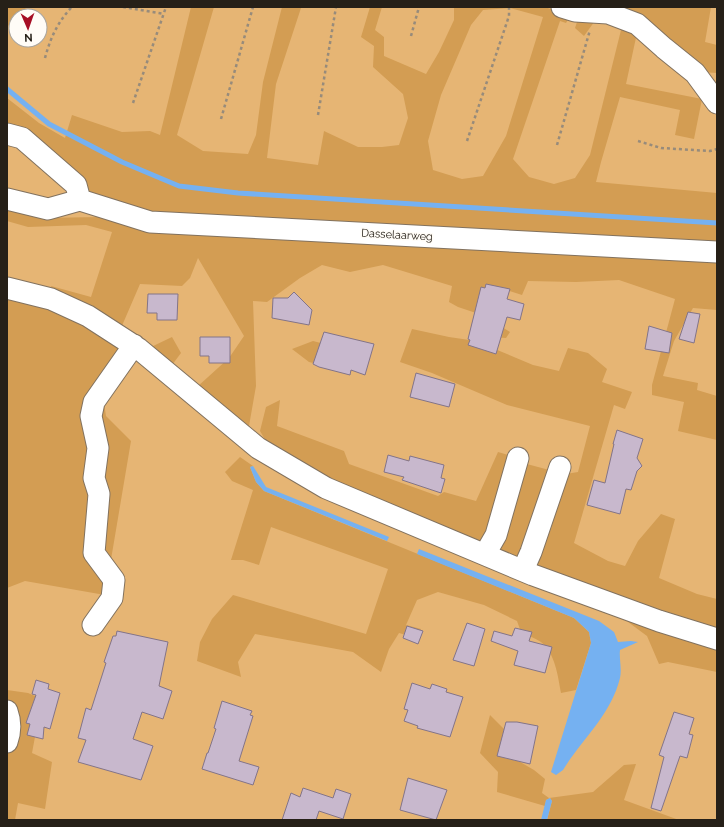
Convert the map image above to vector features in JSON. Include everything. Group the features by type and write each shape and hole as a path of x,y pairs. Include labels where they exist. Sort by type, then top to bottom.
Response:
{"street":[{"path":"577,9 608,14 637,24 695,73 717,103"},
{"path":"7,134 22,138 76,185 80,200 48,209 7,199"},
{"name":"Dasselaarweg","path":"80,200 150,222 717,252"},
{"path":"7,288 51,299 88,316 134,345 258,448 326,488 523,570 659,621 717,639"},
{"path":"94,625 112,598 114,580 94,553 99,494 94,478 98,448 91,416 94,402 134,345"},
{"path":"485,554 496,535 518,458"},
{"path":"523,570 531,552 560,467"},
{"path":"7,711 10,721 7,742"}],"path":[{"path":"45,58 49,45 62,18 72,7"},
{"path":"123,7 164,14"},
{"path":"133,103 166,7"},
{"path":"221,119 253,7"},
{"path":"318,115 336,7"},
{"path":"411,36 419,7"},
{"path":"467,141 509,16 509,7"},
{"path":"557,145 577,9"},
{"path":"638,141 662,148 710,151 717,149"}],"shaded area":[{"path":"7,7 717,7 717,820 7,820"},
{"path":"7,7 27,7 8,8 7,27"},
{"path":"191,7 214,7 177,135 203,151 248,154 256,135 263,82 282,7 305,7 301,8 276,84 267,158 318,165 324,131 358,147 399,145 408,118 403,94 373,67 374,46 361,37 370,7 382,7 375,30 384,37 384,56 426,74 439,52 454,20 454,7 545,7 570,16 566,23 560,21 513,159 529,177 554,184 575,178 590,155 622,26 597,18 584,36 575,28 582,7 711,7 705,42 717,45 717,73 701,72 640,19 626,84 702,99 694,139 675,135 680,110 620,97 596,182 717,193 717,242 148,215 90,197 7,126 7,98 39,123 65,138 72,115 122,132 150,131 160,135","holes":["510,8 543,17 506,136 483,176 462,179 433,170 428,141 441,95 471,25 483,10"]},
{"path":"7,207 42,218 100,217 717,263 717,310 693,308 674,341 663,376 698,383 697,390 717,396 717,440 678,431 684,402 652,395 652,385 675,299 619,280 576,282 528,281 522,295 500,288 494,322 510,332 506,338 491,337 490,347 533,365 559,371 568,348 588,353 607,369 602,382 632,392 625,409 614,405 574,543 608,561 625,566 638,541 661,514 675,519 659,578 697,594 717,599 717,630 533,567 551,529 566,474 578,472 590,426 507,405 432,373 400,362 412,329 476,341 482,315 458,307 449,302 452,286 383,265 350,272 322,265 300,278 267,302 253,301 256,386 249,426 197,387 229,358 244,336 198,258 190,278 182,286 140,284 121,328 54,296 51,286 91,297 112,232 86,225 28,227 7,221"},
{"path":"7,296 65,312 128,350 103,396 106,416 131,441 105,595 25,581 7,588"},
{"path":"172,337 181,353 172,365 149,348"},
{"path":"313,341 356,352 351,372 309,362 292,349"},
{"path":"280,400 277,426 344,451 349,464 438,496 444,492 476,501 498,452 515,457 494,521 480,544 351,491 267,443 260,431 266,407"},
{"path":"240,457 253,466 250,467 256,482 264,491 574,618 589,632 591,643 576,690 561,693 559,679 550,652 541,642 521,632 517,621 484,605 438,592 417,600 406,625 421,629 417,638 399,633 389,649 381,672 353,652 255,634 238,662 241,677 197,661 200,642 212,619 233,595 366,634 388,569 271,527 259,565 243,560 231,560 253,490 232,481 225,472"},
{"path":"523,463 553,471 521,560 491,552"},
{"path":"620,616 717,643 717,672 668,662 659,664 647,636"},
{"path":"7,690 28,693 42,699 32,753 52,762 45,809 18,803 15,820 7,820"},
{"path":"490,715 512,737 508,755 534,770 545,779 542,793 549,798 593,792 624,765 636,764 624,800 679,820 547,820 552,801 550,798 546,800 545,806 497,792 498,772 480,753"}],"water":[{"path":"253,466 266,487 389,537 387,541 264,491 256,482 250,467"},
{"path":"419,549 599,621 614,632 618,642 638,642 620,650 620,678 610,704 563,770 556,775 551,772 591,643 589,632 574,618 417,554"},
{"path":"550,798 552,801 547,820 541,820 546,800"}],"building":[{"path":"486,284 510,289 507,299 524,304 520,320 507,317 496,354 468,345 470,340 468,339 481,287 485,288"},
{"path":"294,292 312,310 309,325 272,318 273,298 288,298"},
{"path":"148,294 178,294 177,320 157,320 157,313 147,313"},
{"path":"688,312 700,314 694,343 679,339"},
{"path":"649,326 672,333 669,353 645,349"},
{"path":"324,332 374,344 365,375 351,370 350,375 313,364"},
{"path":"200,337 230,337 230,363 209,363 209,356 200,356"},
{"path":"416,373 455,384 449,407 410,397"},
{"path":"617,430 643,439 637,458 642,466 637,471 631,490 626,489 620,514 587,505 594,480 605,483"},
{"path":"388,455 409,461 410,456 444,465 441,478 445,479 441,493 402,480 404,477 384,472"},
{"path":"467,623 485,629 474,666 453,660"},
{"path":"407,626 423,631 418,644 403,638"},
{"path":"515,628 532,632 529,641 552,647 545,673 514,665 518,651 491,641 494,631 512,636"},
{"path":"117,631 168,642 159,686 172,691 163,719 142,712 133,739 153,746 141,780 78,762 86,740 78,738 86,708 91,710 106,663 104,662 113,636 116,636"},
{"path":"36,680 49,684 48,689 60,693 50,729 44,727 43,739 27,735 30,724 26,723 36,695 32,694"},
{"path":"412,683 430,689 432,684 447,689 446,692 463,697 450,737 417,728 418,726 404,721 408,710 404,709"},
{"path":"222,701 252,711 250,715 253,716 239,761 259,767 253,785 202,769 216,729 214,728"},
{"path":"674,712 694,718 689,734 693,735 687,758 680,756 661,811 651,808 664,757 659,755"},
{"path":"506,722 517,722 538,726 530,764 497,756"},
{"path":"408,778 447,790 436,820 400,810"},
{"path":"303,788 333,798 336,789 351,794 343,819 319,811 316,820 282,820 291,793 300,797"}],"waterway":[{"path":"7,89 49,124 122,162 179,186 238,193 717,223"}]}
